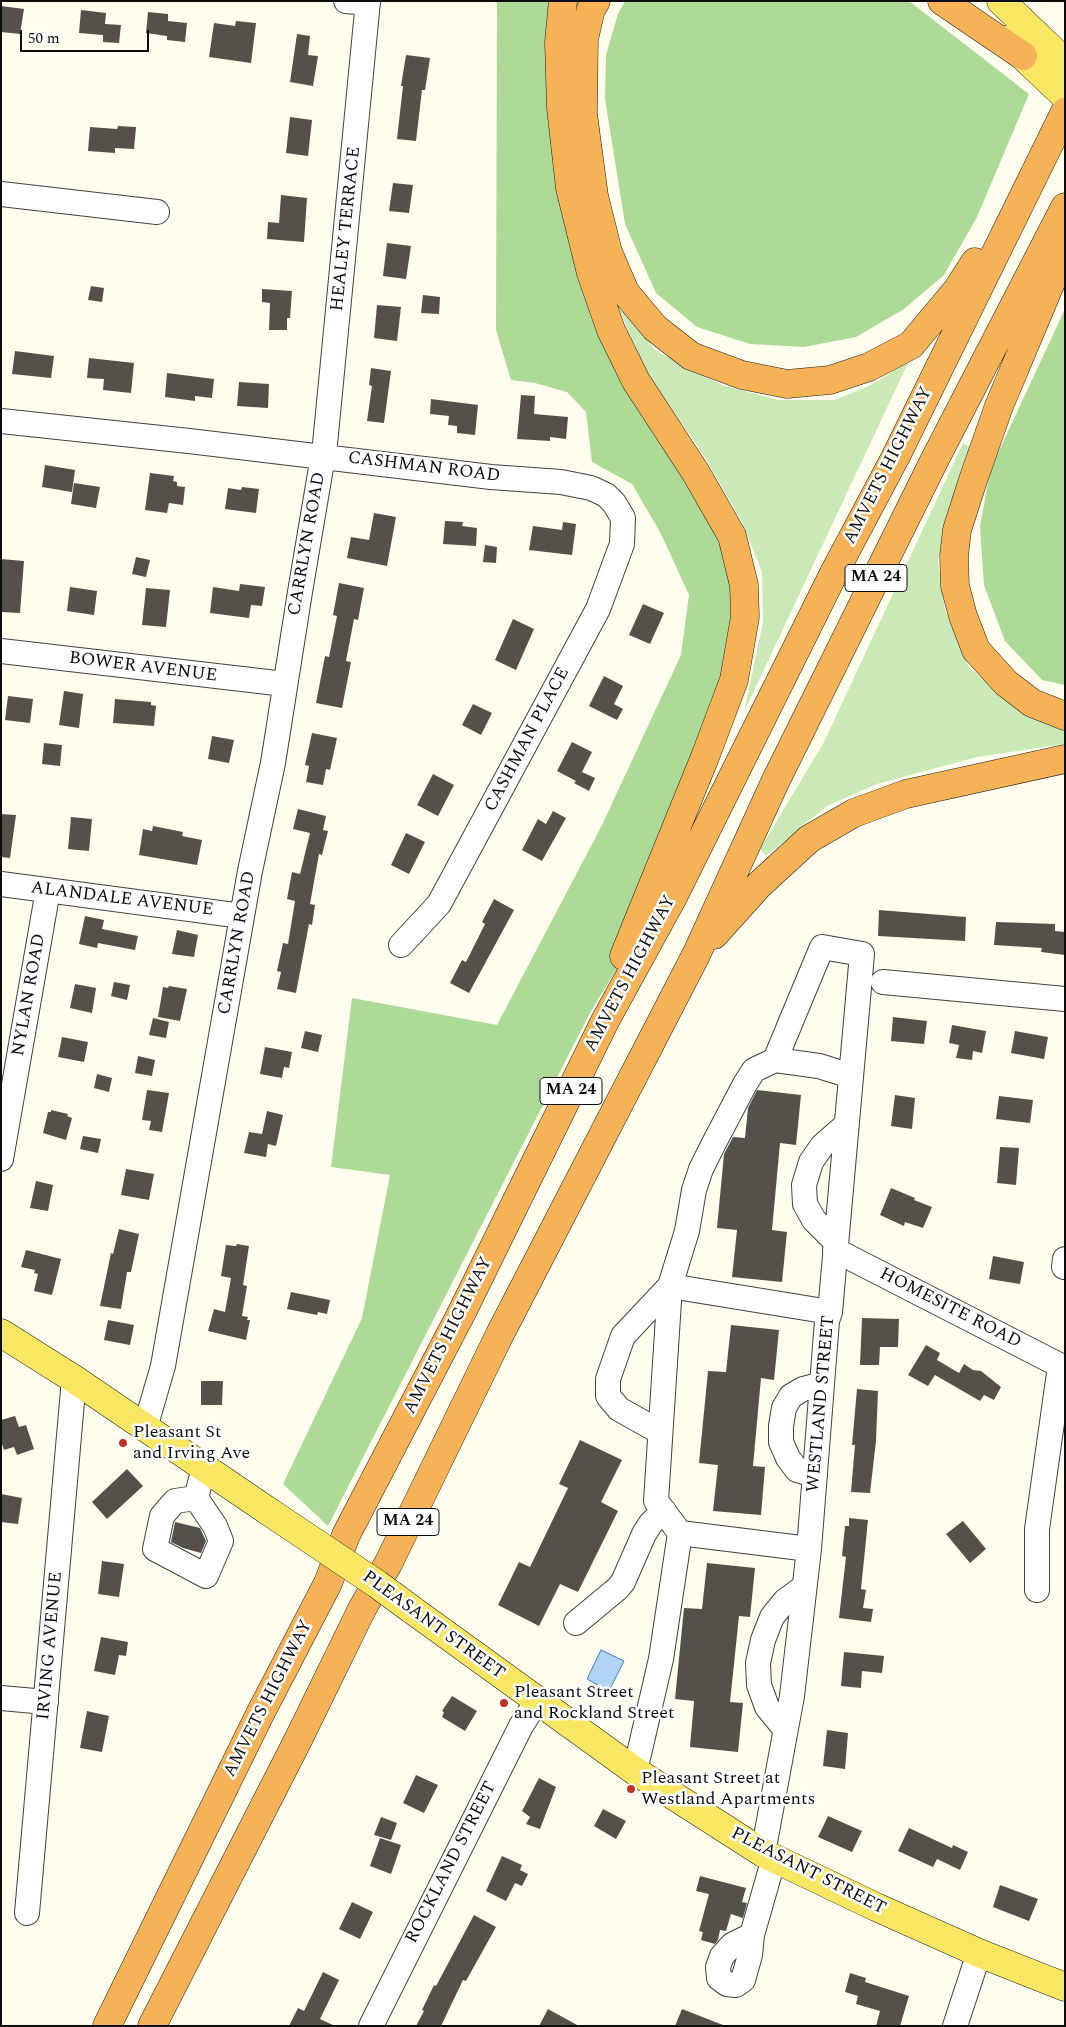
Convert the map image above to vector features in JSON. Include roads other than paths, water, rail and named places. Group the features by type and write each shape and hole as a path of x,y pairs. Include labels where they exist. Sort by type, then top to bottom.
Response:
{"highway":[{"path":"563,1 559,42 561,108 570,188 591,273 611,330 636,381 696,473 732,536 744,585 746,617 734,680 705,757 622,960 605,1021"},
{"path":"596,1 591,9 584,39 583,114 594,196 608,252 625,292 655,328 690,356 742,375 787,384 830,380 869,367 911,344 957,290 1040,160"},
{"path":"942,1 1030,46"},
{"name":"AMVETS HIGHWAY","path":"107,2026 260,1714 328,1583 346,1535 464,1310 605,1021 673,897 835,571 896,456 1065,112"},
{"name":"MA 24","path":"152,2026 298,1740 362,1609 388,1564 500,1334 696,955 776,780 934,461 1065,207"},
{"path":"1065,242 1054,275 999,406 976,471 957,530 954,556 955,586 963,616 976,650 1006,684 1032,703 1065,716"},
{"path":"696,955 759,884 809,839 854,813 906,794 1065,759"}],"main road":[{"path":"962,1 1030,46 1065,62"},
{"path":"1000,1 1065,96"},
{"name":"PLEASANT STREET","path":"1,1333 74,1379 377,1584 635,1772 723,1829 768,1856 876,1907 980,1953 1065,1987"}],"street":[{"name":"HEALEY TERRACE","path":"323,456 361,2"},
{"path":"1,194 157,212"},
{"name":"CASHMAN ROAD","path":"1,421 323,456 491,477 561,482 591,488 606,495 614,503 623,519"},
{"name":"CARRLYN ROAD","path":"145,1428 164,1366 242,916 273,763 323,456"},
{"name":"CASHMAN PLACE","path":"401,944 439,904 598,609 622,544 623,519"},
{"name":"BOWER AVENUE","path":"1,651 285,684"},
{"name":"ALANDALE AVENUE","path":"1,884 242,916"},
{"name":"NYLAN ROAD","path":"1,1159 48,890"},
{"name":"WESTLAND STREET","path":"752,1935 768,1856 792,1696 809,1549 827,1321 830,1312 862,954 822,947 775,1060"},
{"path":"883,982 1065,1000"},
{"path":"635,1772 660,1658 680,1533 656,1501 670,1286 688,1231 694,1190 701,1169 754,1070 775,1060 818,1066 851,1076"},
{"name":"HOMESITE ROAD","path":"846,1125 822,1146 811,1162 804,1185 805,1204 814,1220 835,1246 1062,1367"},
{"path":"1064,1267 1065,1259"},
{"path":"670,1286 830,1312"},
{"path":"660,1432 619,1409 608,1396 608,1379 623,1336 670,1286"},
{"path":"1037,1590 1037,1529 1062,1367"},
{"name":"IRVING AVENUE","path":"27,1913 74,1379"},
{"path":"815,1475 797,1470 788,1458 782,1442 782,1426 784,1408 791,1396 803,1389 822,1384"},
{"path":"196,1498 204,1468"},
{"path":"576,1623 623,1582 644,1534 651,1523 664,1511"},
{"path":"680,1533 809,1549"},
{"path":"786,1729 767,1707 759,1685 758,1663 762,1640 772,1617 785,1601 804,1588"},
{"path":"1,1698 46,1702"},
{"name":"ROCKLAND STREET","path":"371,2026 521,1726 537,1701"},
{"path":"955,2026 980,1953"}],"water":[{"path":"601,1650 624,1661 609,1691 587,1679"}],"place":[{"name":"Pleasant St and Irving Ave","path":"123,1443"},
{"name":"Pleasant Street and Rockland Street","path":"504,1703"},
{"name":"Pleasant Street at Westland Apartments","path":"631,1789"}]}
